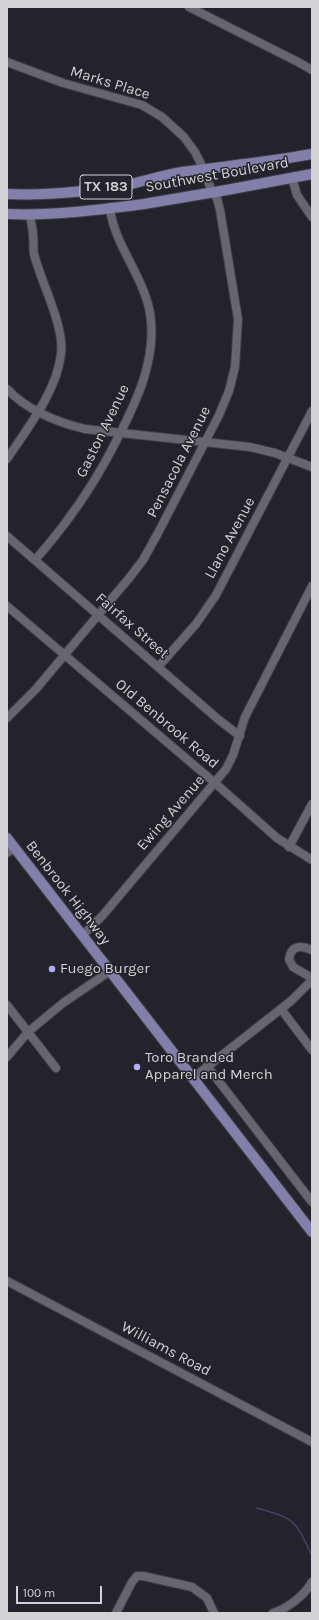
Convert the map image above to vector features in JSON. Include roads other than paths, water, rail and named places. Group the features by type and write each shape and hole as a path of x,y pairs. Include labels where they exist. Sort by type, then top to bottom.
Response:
{"main road":[{"name":"Southwest Boulevard","path":"7,194 37,194 132,184 181,172 312,154"},
{"name":"Southwest Boulevard","path":"7,214 30,215 110,208 312,174"},
{"name":"Benbrook Highway","path":"7,838 10,850 110,971 312,1232"}],"street":[{"path":"189,7 312,70"},
{"name":"Marks Place","path":"7,62 63,83 142,105 166,121 184,137 204,170"},
{"name":"Pensacola Avenue","path":"7,718 21,706 143,560 219,415 229,391 235,366 238,319 220,210 217,198 212,192 204,170"},
{"path":"292,178 297,195 312,217"},
{"name":"Gaston Avenue","path":"35,560 71,518 92,486 121,432 144,378 150,344 150,313 144,291 120,244 110,208"},
{"path":"7,459 38,412 50,389 56,375 62,353 56,321 34,254 30,215"},
{"path":"7,389 50,419 85,429 250,447 312,467"},
{"name":"Llano Avenue","path":"158,667 196,624 216,595 312,412"},
{"name":"Fairfax Street","path":"7,536 240,736"},
{"name":"Ewing Avenue","path":"82,936 103,915 226,769 240,736 245,717 312,586"},
{"name":"Old Benbrook Road","path":"7,606 215,783 277,838 289,847 312,860"},
{"path":"289,847 312,804"},
{"path":"193,1078 302,991 312,979 292,967 289,959 292,950 297,946 312,950"},
{"path":"7,1056 28,1032 63,1003 110,971"},
{"path":"7,1005 56,1068"},
{"path":"281,1009 312,1050"},
{"path":"207,1066 312,1202"},
{"name":"Williams Road","path":"7,1281 312,1442"},
{"path":"116,1613 132,1582 137,1576 143,1576 192,1588 208,1598 214,1613"},
{"path":"273,1613 293,1603 312,1582"}],"waterway":[{"path":"257,1508 280,1515 293,1523 302,1535 312,1556"}],"place":[{"name":"Fuego Burger","path":"52,969"},
{"name":"Toro Branded Apparel and Merch","path":"137,1067"}]}
